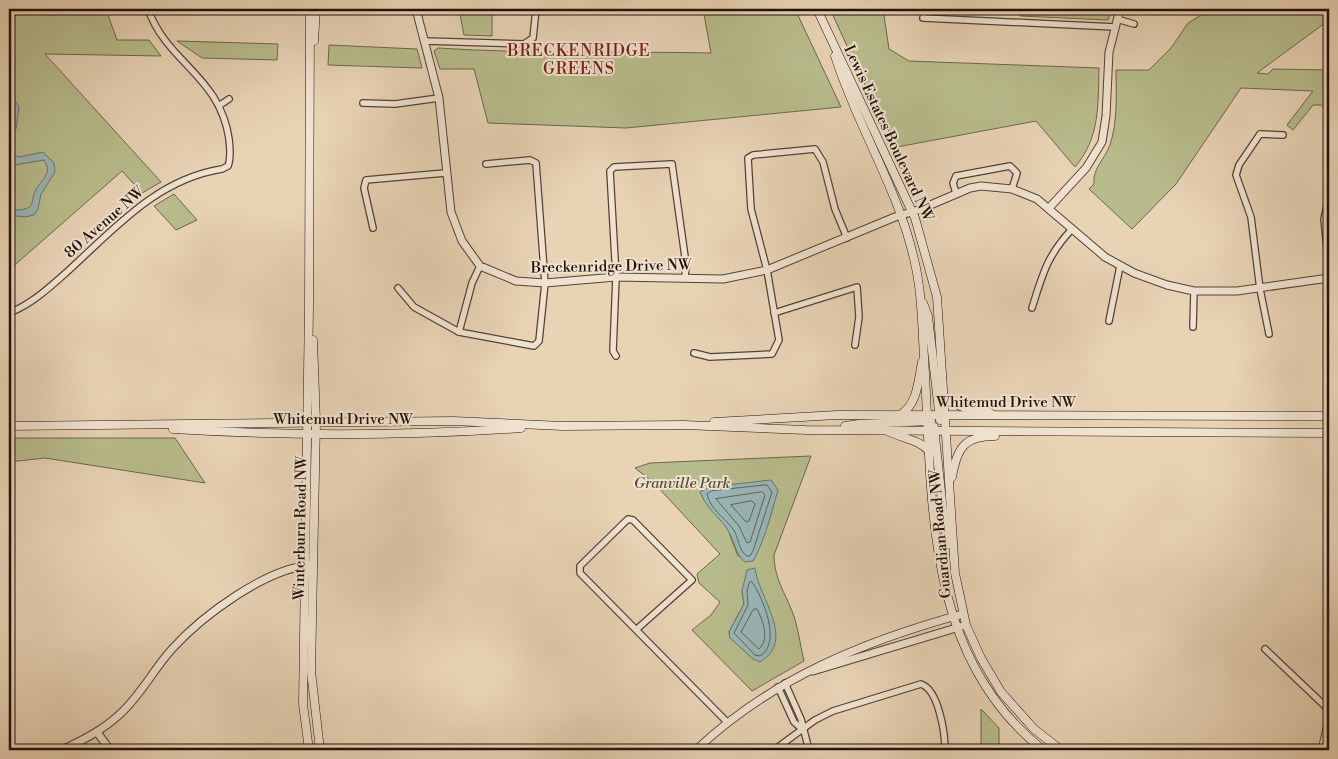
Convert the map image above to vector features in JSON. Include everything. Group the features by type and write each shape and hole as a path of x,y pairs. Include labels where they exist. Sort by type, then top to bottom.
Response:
{"main road":[{"name":"Winterburn Road NW","path":"310,9 309,307 306,427 311,671 320,750"},
{"name":"Winterburn Road NW","path":"311,62 316,9"},
{"name":"Lewis Estates Boulevard NW","path":"817,9 912,211 937,297 944,398 935,418"},
{"name":"Lewis Estates Boulevard NW","path":"831,40 847,94 901,215 914,260 920,292 924,350 935,418"},
{"path":"920,292 928,316 935,418 932,430 945,529 953,553"},
{"name":"Winterburn Road NW","path":"309,307 313,327 316,422 303,704 309,750"},
{"path":"900,415 907,411 912,403 924,350"},
{"path":"944,398 963,407 997,416"},
{"name":"Whitemud Drive NW","path":"684,425 799,416 900,415 935,418 997,416 1329,416"},
{"path":"828,430 859,424 935,418"},
{"name":"Guardian Road NW","path":"935,418 946,430 953,553 962,614 966,625 981,658 1001,692 1034,729 1060,750"},
{"name":"Whitemud Drive NW","path":"316,422 453,421 563,426"},
{"path":"306,427 316,422"},
{"name":"Whitemud Drive NW","path":"9,426 306,427 316,433 440,432 563,426 684,425 828,430 1329,432"},
{"name":"Whitemud Drive NW","path":"122,426 204,431 306,427"},
{"path":"886,430 895,435 918,442 930,452"},
{"name":"Guardian Road NW","path":"932,430 930,452 937,548 952,617 968,658 987,690 1012,722 1043,750"},
{"path":"949,489 956,459 967,442 978,436 1006,435 1017,431"}],"street":[{"path":"148,9 159,33 172,50 204,81 220,104 229,100"},
{"path":"416,9 439,98 445,173 451,212 462,241 480,266 472,283 459,332"},
{"path":"425,41 524,44 533,38 536,9"},
{"path":"925,9 923,18 1115,27"},
{"path":"1049,208 1086,168 1102,142 1106,116 1109,52 1120,9"},
{"path":"1117,19 1134,24"},
{"path":"363,103 395,104 439,98"},
{"name":"80 Avenue NW","path":"9,313 41,295 137,208 157,193 190,177 226,168 229,162 230,145 220,104"},
{"path":"1268,334 1251,217 1236,174 1239,165 1260,134 1283,135"},
{"path":"694,353 710,357 772,354 778,340 767,270 751,209 748,158 753,155 815,149 823,162 835,209 847,238"},
{"path":"398,288 414,308 459,332 534,346 539,341 545,283 536,163 530,160 486,164"},
{"path":"616,356 613,351 616,277 610,171 614,167 672,164 686,264 685,278"},
{"path":"956,194 953,182 956,176 1010,166 1017,173 1012,189"},
{"path":"372,228 364,188 366,180 445,173"},
{"name":"Breckenridge Drive NW","path":"480,266 516,281 545,283 616,277 724,279 767,270 901,215 981,186 1012,189 1037,200 1049,208 1097,251 1120,266 1150,280 1194,291 1237,292 1329,278"},
{"path":"1329,197 1324,219 1329,268"},
{"path":"1032,308 1049,259 1072,229"},
{"path":"1109,321 1120,266"},
{"path":"774,313 856,287 859,317 855,345"},
{"path":"1193,327 1194,291"},
{"path":"637,629 692,580 633,520 628,519 578,570 727,722"},
{"path":"62,750 97,732 120,715 146,686 171,650 219,606 249,588 309,566"},
{"path":"696,750 727,722 778,687 804,673 855,648 962,614"},
{"path":"804,673 966,625"},
{"path":"1265,649 1325,706 1329,714"},
{"path":"785,683 801,719 802,729 809,750"},
{"path":"774,750 802,729 840,708 921,684 928,688 939,712 944,731 945,750"},
{"path":"778,687 794,722 802,729"},
{"path":"1322,750 1329,719"},
{"path":"97,732 110,750"}],"green space":[{"path":"9,9 106,9 117,40 149,40 161,56 45,54 161,182 142,193 122,171 9,270"},
{"path":"459,9 492,9 492,36 464,35"},
{"path":"703,9 795,9 841,107 626,128 488,123 474,69 440,69 434,51 438,48 540,52 711,53"},
{"path":"830,9 883,9 889,49 909,61 1099,68 1096,120 1093,133 1083,156 1075,167 1036,121 897,147 865,85"},
{"path":"1020,9 1112,9 1108,20 1020,16"},
{"path":"1211,9 1329,9 1329,20 1257,73 1268,74 1273,69 1329,70 1329,92 1324,92 1329,99 1329,114 1321,105 1313,105 1293,130 1287,125 1313,91 1241,88 1176,184 1132,229 1089,189 1094,184 1095,174 1113,136 1116,108 1116,70 1149,70 1171,48 1188,23"},
{"path":"177,41 278,44 277,60 202,58"},
{"path":"329,45 417,49 422,68 328,65"},
{"path":"174,194 197,220 176,230 154,206"},
{"path":"9,438 175,438 205,483 45,458 9,462"},
{"name":"Granville Park","path":"811,456 774,555 778,577 794,617 804,661 752,691 692,630 711,615 720,602 699,583 697,574 720,554 654,483 635,468 650,463","holes":["772,511 753,561 738,556 729,533","754,568 756,575 730,638 729,632 744,604 742,591"]},
{"path":"981,709 999,728 999,750 981,750"}],"water":[{"path":"28,9 65,9 55,15 32,13"},
{"path":"9,92 19,107 16,129 9,135"},
{"path":"43,152 54,163 55,172 41,194 38,209 34,215 25,217 9,215 9,209 22,210 31,205 34,194 48,170 44,160 9,166 9,154 19,157"},
{"path":"771,480 778,490 767,527 753,561 745,562 738,552 727,528 707,505 700,492 709,487"},
{"path":"755,568 775,630 775,642 771,653 760,662 753,659 730,638 729,632 744,604 742,591 747,570"}],"district":[{"name":"BRECKENRIDGE GREENS","path":"579,59"}]}
